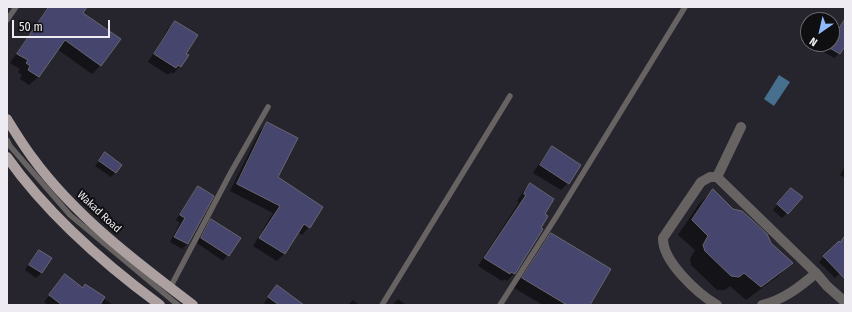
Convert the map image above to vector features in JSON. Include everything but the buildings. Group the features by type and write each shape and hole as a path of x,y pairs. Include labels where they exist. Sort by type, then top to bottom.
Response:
{"main road":[{"name":"Wakad Road","path":"7,119 32,158 64,196 105,235 193,305"},
{"path":"7,157 17,171 50,209 86,245 160,305"}],"street":[{"path":"717,177 741,127"},
{"path":"717,305 680,274 663,244 663,238 701,182 710,177 717,177 845,302"},
{"path":"762,305 773,303 798,288 816,273"}],"lane":[{"path":"7,20 16,7"},
{"path":"500,305 558,214 685,7"},
{"path":"382,305 510,96"},
{"path":"170,288 230,172 268,107"},
{"path":"7,140 10,146 70,215 178,305"}],"water":[{"path":"779,75 790,82 774,106 764,99"}]}
